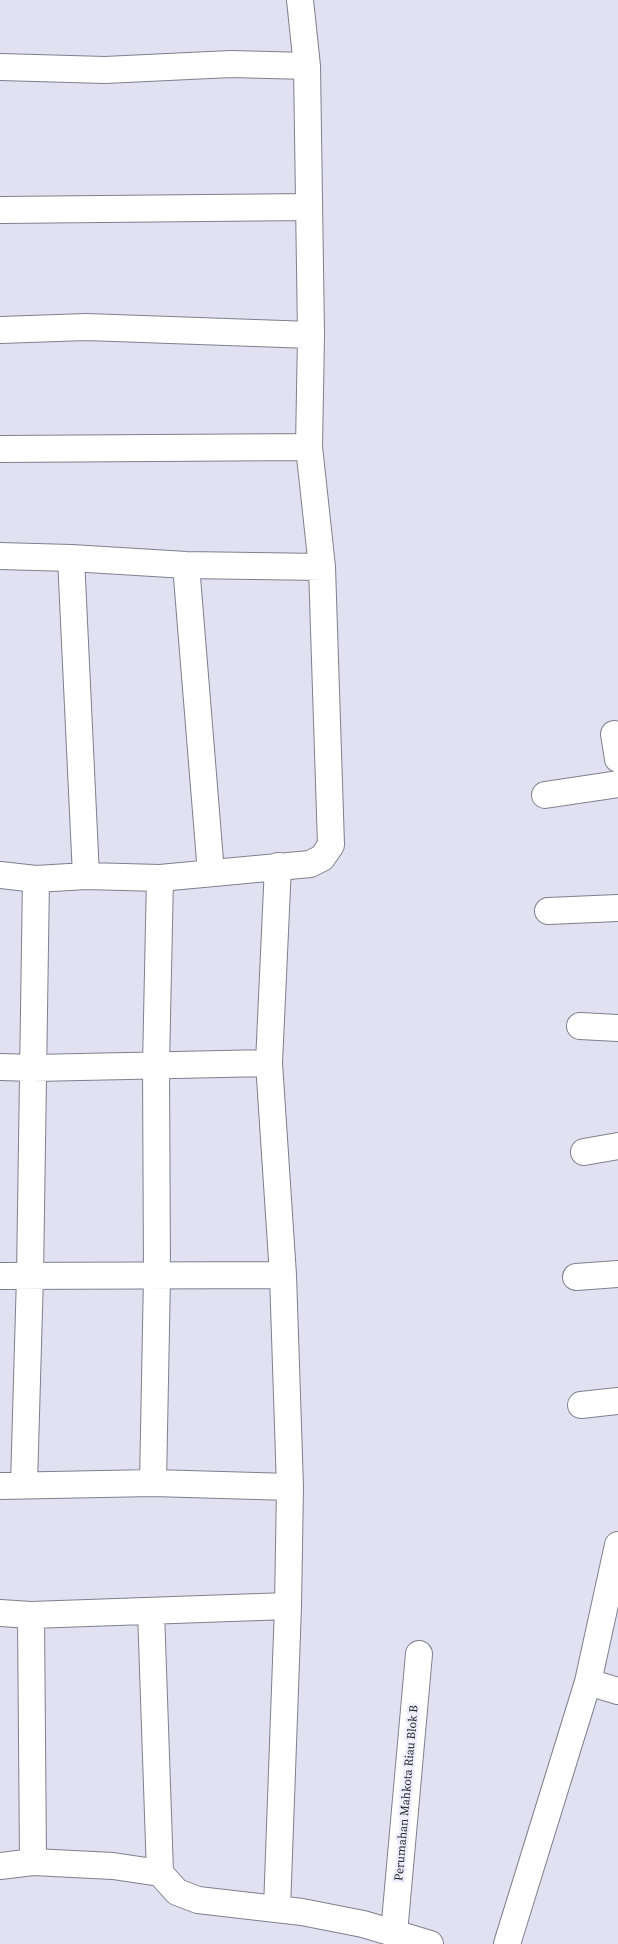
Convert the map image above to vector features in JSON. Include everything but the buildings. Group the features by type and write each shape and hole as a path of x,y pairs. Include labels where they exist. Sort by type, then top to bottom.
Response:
{"street":[{"path":"0,875 36,879 86,876 160,878 310,864 322,858 331,845 322,567 309,447 311,335 307,66 300,0"},
{"path":"0,67 105,70 232,64 307,66"},
{"path":"0,210 309,207"},
{"path":"0,330 86,327 311,335"},
{"path":"0,449 309,447"},
{"path":"0,556 186,565 322,567"},
{"path":"72,558 86,876"},
{"path":"186,565 210,873"},
{"path":"545,795 618,784"},
{"path":"278,866 269,1063 283,1275 290,1487 278,1909"},
{"path":"153,1484 157,1276 156,1066 160,878"},
{"path":"36,879 30,1276 12,1485 153,1484 290,1487"},
{"path":"548,912 618,908"},
{"path":"580,1026 618,1028"},
{"path":"0,1067 34,1068 269,1063"},
{"path":"584,1152 618,1146"},
{"path":"576,1277 618,1274"},
{"path":"0,1276 283,1275"},
{"path":"581,1405 618,1401"},
{"path":"508,1944 588,1682 618,1545"},
{"path":"0,1613 31,1615 288,1606"},
{"path":"151,1611 160,1873"},
{"path":"31,1615 33,1862"},
{"name":"Perumahan Mahkota Riau Blok B","path":"394,1933 419,1654"},
{"path":"588,1682 618,1691"},
{"path":"0,1866 33,1862 113,1866 160,1873 177,1892 198,1900 278,1909 363,1924 430,1944"}]}
